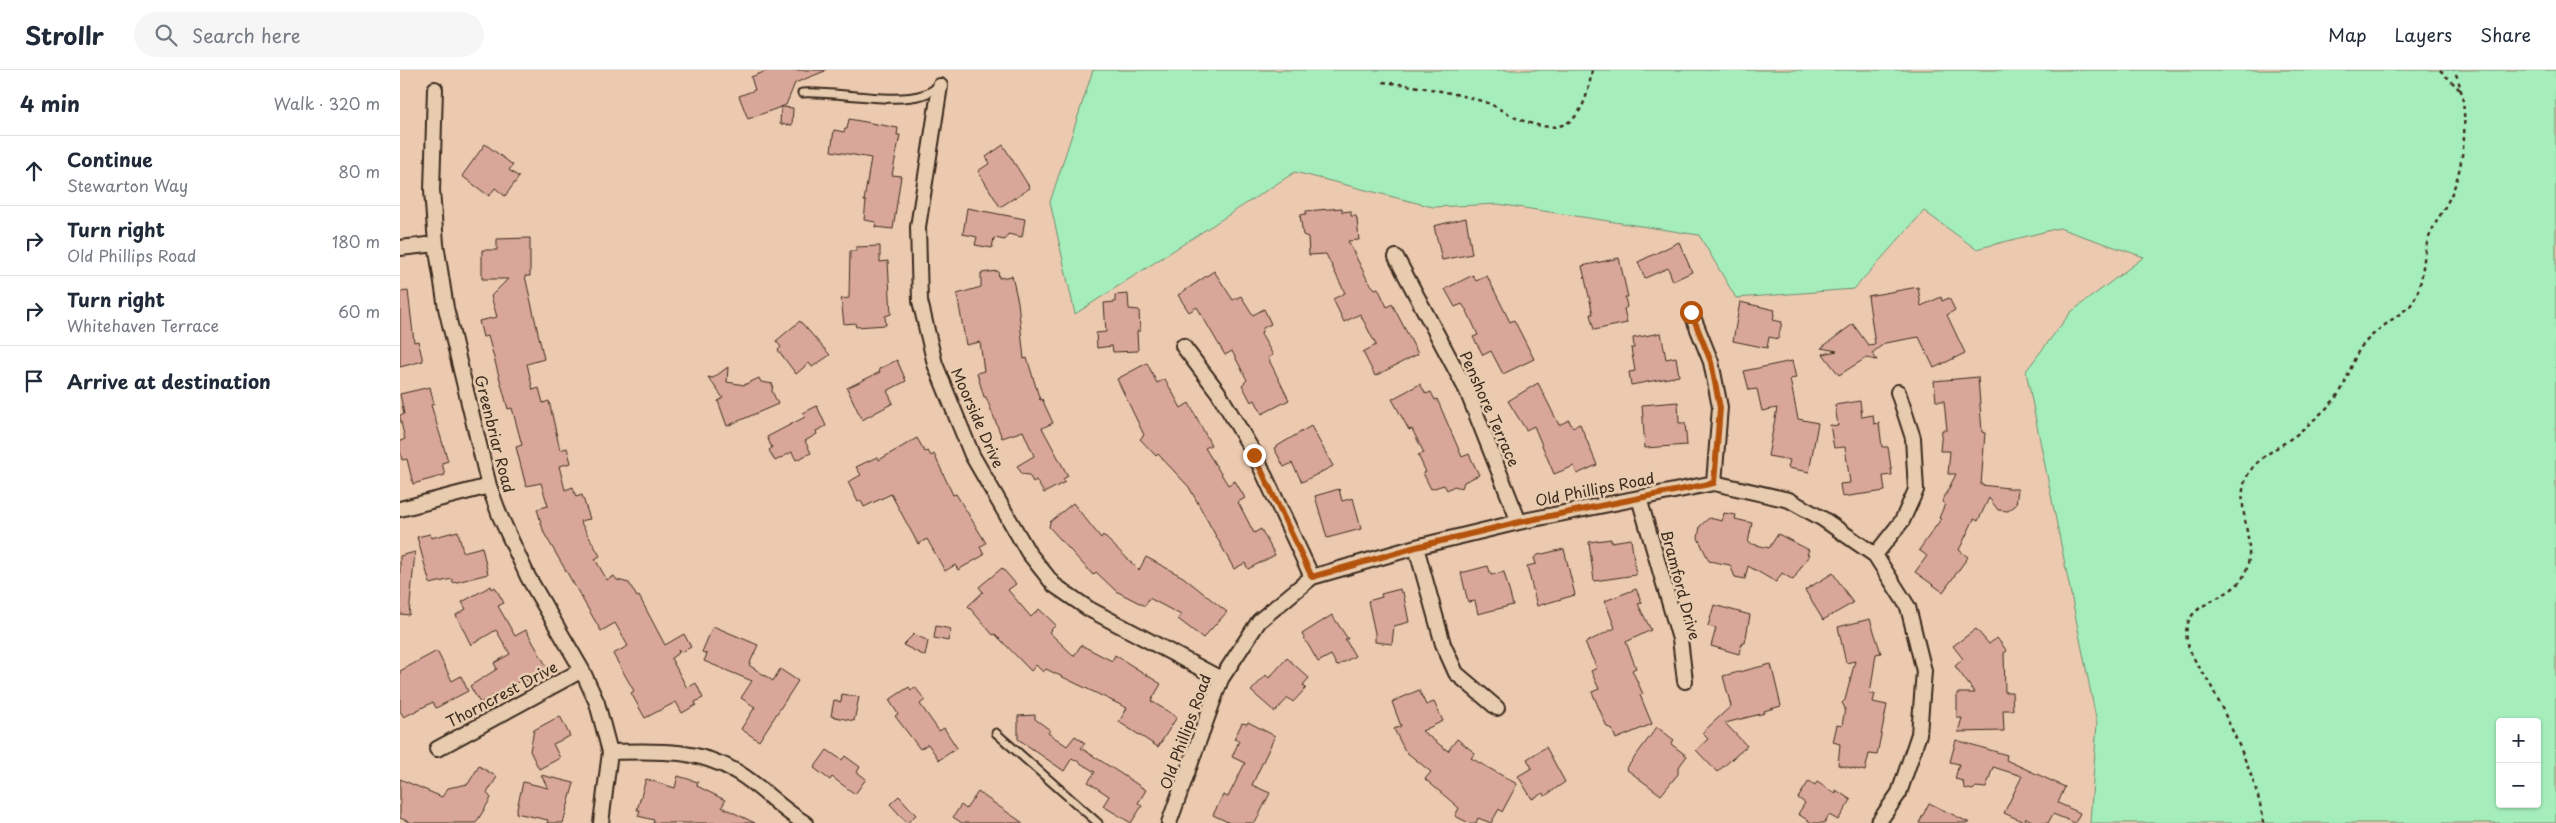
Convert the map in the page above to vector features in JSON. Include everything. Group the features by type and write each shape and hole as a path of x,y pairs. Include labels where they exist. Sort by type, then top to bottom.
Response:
{"street":[{"name":"Moorside Drive","path":"940,86 918,227 920,301 935,364 972,455 1028,552 1054,585 1089,610 1221,679"},
{"name":"Greenbriar Road","path":"436,89 432,190 436,244 446,308 489,486 528,576 582,670 597,702 610,752 601,823"},
{"path":"400,248 436,244"},
{"name":"Penshore Terrace","path":"1396,257 1467,391 1520,522"},
{"path":"1691,312 1711,362 1720,408 1714,483"},
{"path":"1183,346 1218,392 1254,455 1312,577"},
{"path":"1875,555 1902,521 1916,490 1913,438 1898,392"},
{"name":"Old Phillips Road","path":"1172,822 1221,679 1259,621 1312,577 1416,547 1520,522 1714,483 1789,500 1823,520 1875,555 1908,607 1924,671 1920,734 1899,793 1878,823"},
{"path":"400,509 489,486"},
{"name":"Bramford Drive","path":"1640,498 1680,639 1685,681"},
{"path":"1416,547 1444,644 1456,673 1497,708"},
{"name":"Thorncrest Drive","path":"437,749 582,670"},
{"path":"610,752 671,750 705,756 738,772 805,823"}],"lane":[{"path":"802,93 824,92 895,98 922,95 940,86"},
{"path":"996,733 1098,823"}],"path":[{"path":"1383,82 1459,95 1488,103 1514,117 1540,127 1554,128 1573,120 1583,103 1592,70"},
{"path":"2440,70 2463,93"},
{"path":"2264,823 2255,788 2226,716 2189,648 2187,626 2191,615 2206,603 2228,592 2244,576 2248,555 2243,490 2250,470 2262,458 2302,431 2328,406 2339,394 2362,347 2410,306 2416,298 2420,288 2428,241 2459,177 2462,157 2463,93 2454,70"}],"green space":[{"path":"1093,70 2556,70 2556,823 2090,823 2097,723 2026,371 2071,312 2144,257 2059,228 1976,249 1924,211 1854,289 1736,298 1699,235 1498,204 1433,207 1295,172 1075,314 1050,202"}],"building":[{"path":"769,70 825,71 795,83 786,105 748,119 739,96 755,90 751,77"},
{"path":"781,107 793,108 792,125 780,124"},
{"path":"849,119 898,128 897,135 900,135 892,175 901,176 893,229 875,227 876,222 864,220 866,201 864,201 871,158 831,151 834,130 844,132 847,129"},
{"path":"485,144 513,165 509,170 519,177 505,196 495,188 489,196 462,176"},
{"path":"1003,145 1030,188 1000,207 978,171 990,163 986,157"},
{"path":"967,208 1025,219 1022,237 1008,234 1005,240 994,238 992,248 975,245 977,237 963,234"},
{"path":"1342,208 1342,212 1351,211 1351,216 1356,216 1359,240 1348,241 1368,281 1375,289 1378,288 1387,307 1392,304 1418,354 1375,376 1363,352 1376,345 1360,314 1344,322 1333,299 1345,293 1326,254 1309,255 1308,237 1303,235 1300,215 1306,214 1306,211"},
{"path":"1466,218 1472,254 1442,260 1434,226"},
{"path":"530,238 530,276 525,276 544,359 527,364 533,390 539,388 543,403 549,401 560,450 567,448 571,463 559,466 565,490 573,487 576,497 582,495 590,519 580,521 600,556 595,559 607,580 614,576 617,580 629,583 637,597 639,596 665,645 684,634 691,647 682,652 678,650 679,653 671,658 687,688 696,683 703,698 695,702 696,705 682,713 676,702 645,718 631,693 634,691 613,654 628,646 615,623 601,631 544,533 537,509 548,506 541,483 526,486 516,447 522,445 512,408 508,409 488,336 483,337 479,321 497,317 491,296 508,279 482,279 482,250 497,250 497,239"},
{"path":"1679,242 1692,272 1673,281 1668,268 1645,278 1638,262"},
{"path":"880,246 880,262 888,261 891,314 885,316 886,325 856,327 855,323 844,324 841,299 849,298 850,251 856,251 856,247"},
{"path":"1619,258 1628,297 1625,297 1627,307 1624,309 1627,323 1594,330 1590,314 1593,314 1582,266"},
{"path":"998,271 999,278 1012,276 1018,302 1024,359 1027,358 1040,400 1042,399 1053,423 1042,428 1068,476 1063,479 1065,482 1044,493 1036,480 1033,482 1029,475 1022,474 1017,466 1034,456 1023,431 1002,438 986,397 984,397 977,373 984,371 980,342 966,345 957,294 981,287 981,273"},
{"path":"1214,271 1233,300 1241,296 1253,315 1264,309 1271,324 1263,328 1261,334 1273,355 1268,358 1289,400 1262,414 1255,400 1251,402 1242,385 1247,380 1232,351 1225,355 1197,307 1189,312 1178,295"},
{"path":"1473,275 1476,281 1487,276 1510,322 1514,320 1534,359 1503,374 1491,351 1483,355 1473,337 1478,335 1467,311 1462,304 1455,307 1445,289"},
{"path":"1918,287 1921,306 1941,297 1942,301 1949,298 1955,310 1947,315 1965,353 1934,368 1919,337 1885,343 1872,353 1877,360 1866,358 1839,375 1823,354 1837,351 1821,348 1853,324 1868,345 1875,344 1868,296"},
{"path":"408,291 414,342 418,341 423,361 400,367 400,292"},
{"path":"1128,294 1129,309 1139,310 1140,331 1137,331 1138,351 1113,352 1112,346 1097,348 1096,333 1106,332 1104,303 1115,302 1115,295"},
{"path":"1740,302 1775,310 1773,320 1782,322 1778,339 1769,337 1767,348 1733,341"},
{"path":"800,321 830,355 812,367 809,363 796,374 778,350 781,347 776,341"},
{"path":"1661,333 1666,359 1676,357 1679,376 1631,385 1629,372 1635,371 1631,348 1634,348 1633,338"},
{"path":"897,360 906,381 887,391 893,403 862,420 847,388 880,372 879,369"},
{"path":"1792,361 1796,378 1790,379 1798,419 1818,423 1809,472 1788,468 1790,460 1768,456 1777,408 1762,411 1757,389 1749,390 1744,371"},
{"path":"1147,363 1157,383 1165,379 1181,408 1189,403 1211,445 1205,448 1228,485 1235,481 1245,498 1238,502 1254,533 1261,529 1275,555 1248,569 1245,563 1234,569 1189,487 1158,454 1156,456 1140,439 1144,435 1117,379"},
{"path":"728,367 727,382 744,385 759,378 761,382 773,384 772,391 778,404 727,426 718,401 723,398 708,377 713,378"},
{"path":"1978,377 1982,432 1985,433 1981,485 2018,489 2016,505 2008,511 1998,510 1989,498 1978,521 1974,519 1959,550 1968,557 1943,592 1915,572 1927,556 1919,550 1941,519 1939,518 1945,504 1942,502 1956,474 1948,474 1950,451 1940,451 1942,430 1947,430 1944,401 1936,401 1934,381"},
{"path":"1538,383 1559,425 1569,420 1572,427 1580,424 1597,465 1577,474 1574,466 1554,474 1534,426 1526,430 1508,401"},
{"path":"1420,384 1426,394 1431,392 1435,400 1437,399 1462,457 1469,454 1479,475 1464,482 1462,488 1454,486 1447,490 1444,485 1431,489 1423,473 1426,472 1418,455 1424,453 1412,429 1409,430 1392,399"},
{"path":"430,387 434,404 431,405 448,461 442,463 445,475 413,484 407,459 402,460 400,450 400,441 405,439 400,418 400,415 404,414 400,394"},
{"path":"1860,401 1862,417 1873,415 1874,424 1879,423 1882,447 1888,447 1892,475 1883,476 1885,491 1842,497 1840,484 1850,483 1845,447 1834,448 1830,425 1838,426 1835,405"},
{"path":"1678,402 1679,423 1685,423 1687,445 1645,448 1642,405"},
{"path":"817,406 826,426 816,431 817,434 805,441 811,453 796,460 792,452 775,461 769,450 772,448 767,437 805,417 803,413"},
{"path":"1311,426 1333,466 1302,482 1292,463 1284,467 1274,448"},
{"path":"917,438 925,452 928,451 931,456 934,454 953,495 956,494 986,543 980,547 984,555 958,570 955,565 945,571 927,539 918,544 891,494 864,507 861,501 858,502 848,482 861,475 856,467 877,457 879,460"},
{"path":"1339,489 1342,501 1353,498 1361,529 1327,538 1315,496"},
{"path":"1073,503 1101,538 1103,535 1139,570 1146,557 1183,577 1227,612 1203,638 1178,619 1181,615 1149,598 1145,606 1116,591 1096,572 1093,575 1049,527 1050,522"},
{"path":"1724,513 1736,515 1735,519 1752,523 1748,543 1769,548 1778,534 1809,550 1807,554 1809,555 1793,580 1782,573 1776,582 1748,566 1745,579 1735,577 1730,565 1709,561 1698,538 1700,526 1709,518 1722,521"},
{"path":"458,531 463,552 482,547 488,574 453,583 452,579 430,584 417,537 430,534 431,538"},
{"path":"1611,539 1611,542 1631,539 1636,575 1594,581 1589,542"},
{"path":"1564,549 1575,595 1537,606 1527,566 1536,564 1534,558 1538,555"},
{"path":"415,552 409,615 400,614 400,556"},
{"path":"1488,566 1491,575 1504,572 1513,605 1478,614 1475,601 1468,602 1461,573"},
{"path":"1002,568 1016,584 1008,590 1031,617 1039,609 1056,625 1049,632 1074,656 1081,645 1112,661 1115,655 1161,684 1151,701 1177,717 1158,747 1119,722 1127,708 1046,669 1043,672 1036,665 1031,671 995,634 993,635 968,606 983,592 979,587"},
{"path":"1833,573 1853,603 1823,620 1805,590"},
{"path":"491,586 492,589 495,587 504,603 498,606 515,636 526,630 548,669 527,681 525,678 480,703 470,686 497,669 494,663 510,654 496,630 471,645 456,615 466,609 462,602"},
{"path":"1400,589 1401,593 1403,592 1409,622 1394,626 1392,644 1375,642 1375,633 1368,601 1382,597 1381,594"},
{"path":"1636,589 1642,603 1638,604 1651,630 1626,642 1636,668 1632,670 1643,694 1640,695 1652,724 1616,739 1612,729 1607,727 1592,692 1599,689 1591,671 1597,668 1585,643 1615,628 1605,601"},
{"path":"1714,605 1750,615 1745,643 1742,643 1739,654 1711,646 1716,628 1708,626"},
{"path":"1332,615 1348,639 1345,639 1355,656 1337,666 1331,655 1318,662 1302,634"},
{"path":"1870,619 1881,653 1876,654 1870,694 1875,694 1873,702 1887,705 1877,755 1869,754 1865,771 1838,765 1840,744 1833,742 1837,725 1842,726 1845,708 1842,703 1845,700 1855,661 1846,663 1838,627"},
{"path":"713,626 758,645 749,665 773,681 780,669 798,681 759,741 741,729 755,707 741,698 752,681 704,661 707,654 702,652"},
{"path":"936,626 951,629 948,641 934,638"},
{"path":"1976,629 1989,644 1997,638 2007,651 2004,653 2005,692 2012,692 2013,710 2003,710 2004,731 1958,732 1962,718 1957,718 1957,693 1975,693 1955,666 1963,659 1953,646"},
{"path":"914,634 928,641 925,656 903,645"},
{"path":"437,651 452,681 461,676 468,691 436,708 433,702 404,717 400,711 400,671"},
{"path":"1287,658 1309,678 1303,685 1306,688 1293,702 1288,698 1275,712 1251,691 1266,675 1269,678"},
{"path":"1771,664 1781,706 1764,711 1765,713 1725,723 1747,746 1717,772 1696,750 1708,739 1702,733 1731,706 1723,676"},
{"path":"909,687 911,690 915,687 925,700 920,704 939,731 944,728 957,748 939,760 928,744 920,749 895,716 898,714 889,700"},
{"path":"1419,690 1426,705 1434,702 1443,721 1422,731 1448,751 1457,739 1475,753 1471,758 1517,784 1502,812 1499,809 1491,823 1478,818 1476,823 1469,823 1455,816 1459,808 1425,779 1431,772 1405,751 1394,729 1401,726 1392,702"},
{"path":"842,694 859,697 854,721 831,716 834,700 841,702"},
{"path":"1035,715 1035,719 1050,730 1048,733 1067,746 1075,736 1085,743 1081,748 1146,790 1138,803 1142,806 1131,823 1103,806 1109,796 1088,782 1095,772 1072,758 1064,771 1018,739 1018,716"},
{"path":"560,716 570,736 553,744 560,758 539,769 530,751 534,730"},
{"path":"1248,722 1275,736 1252,785 1270,793 1255,823 1230,823 1213,815 1223,795 1228,797 1245,763 1232,757 1239,741 1234,739 1242,723 1247,724"},
{"path":"1657,727 1674,740 1671,744 1687,756 1678,768 1678,774 1661,795 1626,769"},
{"path":"1956,740 2007,755 2006,760 2065,787 2058,803 2080,813 2075,823 2053,814 2048,823 2036,823 2026,818 2024,822 2004,813 2022,776 1993,767 1986,788 1976,787 1973,790 1964,788 1963,781 1955,779 1959,764 1950,762"},
{"path":"1546,747 1565,782 1545,796 1543,793 1532,799 1518,776 1532,768 1527,759"},
{"path":"827,750 842,760 845,756 860,767 857,772 866,779 855,794 832,777 830,780 814,768"},
{"path":"479,766 497,777 487,793 491,798 476,823 412,823 400,818 400,779 442,797 448,788 468,784"},
{"path":"541,775 574,783 563,823 547,823 548,820 516,813 523,782 548,788"},
{"path":"678,776 698,782 697,786 725,800 722,807 755,823 653,823 654,820 638,816 640,810 637,810 646,779 675,788"},
{"path":"1809,781 1815,785 1817,782 1836,794 1836,790 1851,800 1838,820 1829,815 1824,823 1812,823 1798,814 1805,803 1798,798"},
{"path":"978,792 1023,823 962,823 953,817 961,805 966,809"},
{"path":"899,796 916,815 907,823 890,804"},
{"path":"1929,803 1970,823 1919,823"}],"route":[{"path":"1254,455 1312,577 1416,547 1520,522 1714,483 1720,408 1711,362 1691,312"}]}
